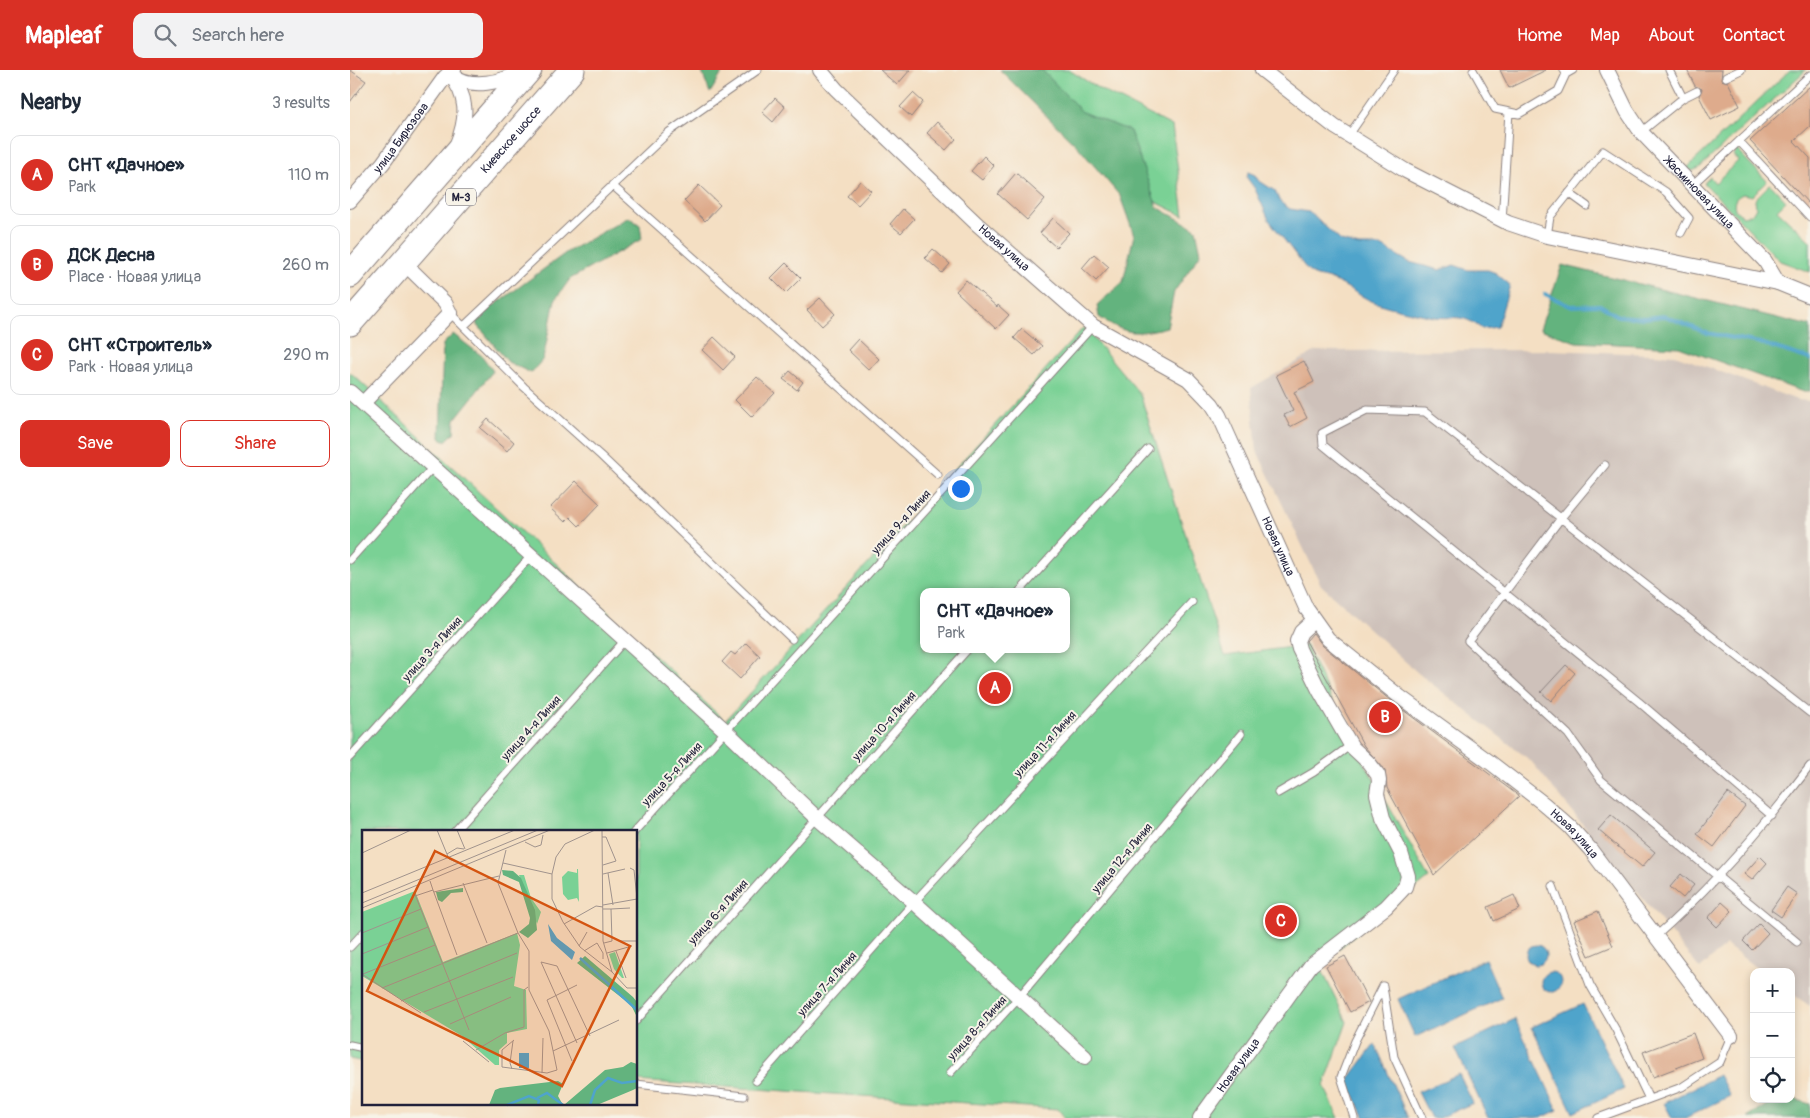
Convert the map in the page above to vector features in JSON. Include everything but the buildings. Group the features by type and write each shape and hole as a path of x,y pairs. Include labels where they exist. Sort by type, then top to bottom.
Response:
{"highway":[{"name":"М-3","path":"350,276 529,70"},
{"name":"Киевское шоссе","path":"350,323 572,70"}],"street":[{"path":"450,71 459,80 478,83 504,78 522,70"},
{"name":"Новая улица","path":"820,70 836,89 977,224 1093,326 1188,379 1212,404 1233,441 1306,608 1328,639 1400,697 1491,762 1570,827 1590,849 1655,938 1731,1036"},
{"path":"1262,70 1349,135 1406,171 1502,221 1548,236 1778,283 1810,296"},
{"name":"Жасминовая улица","path":"1607,70 1627,111 1641,132 1765,261 1778,283"},
{"path":"438,176 454,152 465,119 464,97 450,71"},
{"name":"улица Бирюзова","path":"350,201 382,163 450,71"},
{"path":"363,403 450,313 445,303 404,263"},
{"path":"350,392 434,466 530,557 726,732 817,818 914,902 1084,1058"},
{"name":"Новая улица","path":"1200,1118 1311,965 1386,907 1405,887 1408,876 1406,866 1383,818 1377,794 1378,775 1351,745 1319,690 1300,649 1297,640 1314,620"}],"lane":[{"path":"464,326 669,132 758,70"},
{"path":"1349,135 1394,70"},
{"path":"1473,70 1495,109 1519,114 1558,91 1568,71"},
{"path":"1669,70 1683,98"},
{"path":"1726,77 1741,70"},
{"path":"1692,185 1810,75"},
{"path":"1641,132 1683,98 1697,91"},
{"path":"1502,221 1509,112"},
{"path":"1739,141 1810,217"},
{"path":"1548,236 1550,217 1603,152 1666,192 1689,218 1681,233"},
{"path":"612,185 938,475"},
{"path":"1569,193 1587,206"},
{"path":"450,313 524,387 601,456 792,639"},
{"name":"улица 9-я Линия","path":"726,732 1093,326"},
{"path":"1772,816 1639,702 1323,446 1322,433 1367,410 1425,412 1810,713"},
{"path":"1023,588 1148,449"},
{"path":"1605,465 1561,518 1468,641 1568,734 1601,780 1797,942"},
{"path":"350,560 434,466"},
{"name":"улица 3-я Линия","path":"350,757 530,557"},
{"name":"улица 11-я Линия","path":"914,902 1192,602"},
{"name":"улица 4-я Линия","path":"456,830 625,640"},
{"name":"улица 10-я Линия","path":"817,818 964,653"},
{"name":"улица 5-я Линия","path":"636,830 726,732"},
{"name":"улица 12-я Линия","path":"1019,997 1241,734"},
{"path":"1278,792 1314,772 1351,745"},
{"path":"1655,938 1696,900 1718,876 1772,816 1810,766"},
{"name":"улица 6-я Линия","path":"638,1019 817,818"},
{"path":"1553,886 1590,985 1616,1030 1649,1099"},
{"name":"улица 7-я Линия","path":"756,1081 914,902"},
{"path":"350,948 362,934"},
{"path":"1354,1118 1341,1076 1383,986 1394,1057 1422,1118"},
{"name":"улица 8-я Линия","path":"950,1073 1019,997"},
{"path":"1598,1118 1682,1087 1720,1062 1731,1036"},
{"path":"638,1084 744,1096"}],"shaded area":[{"path":"1551,350 1675,355 1797,400 1810,401 1810,1006 1795,996 1795,968 1757,968 1726,945 1700,969 1531,761 1418,673 1321,585 1257,451 1251,388 1316,351"}],"green space":[{"path":"702,70 724,70 710,93 702,72"},
{"path":"1000,70 1042,70 1082,112 1130,131 1157,207 1196,229 1201,253 1174,292 1167,327 1131,332 1099,317 1097,305 1123,282 1134,235 1120,196 1079,148"},
{"path":"1030,70 1069,70 1101,90 1172,126 1184,216 1156,202 1093,133"},
{"path":"1790,70 1806,70 1699,168 1692,171 1687,168"},
{"path":"1737,150 1767,181 1752,196 1743,194 1738,197 1734,203 1736,211 1743,216 1752,214 1756,207 1755,199 1770,184 1786,201 1777,210 1810,241 1810,272 1780,261 1704,183 1710,177 1715,183 1738,161 1733,155"},
{"path":"629,217 640,225 642,239 570,279 555,300 543,359 531,373 508,362 476,323 477,318 567,252"},
{"path":"1562,265 1810,326 1810,392 1803,392 1679,347 1576,342 1540,329"},
{"path":"1084,327 1140,394 1225,656 1306,645 1343,724 1429,878 1319,964 1347,1022 1324,1086 1339,1118 1065,1118 1058,1109 638,1081 638,830 362,830 362,1062 350,1059 350,372 725,721"},
{"path":"453,334 482,356 493,371 455,419 454,433 446,441 440,438 443,344"},
{"path":"1795,1099 1810,1104 1810,1118 1747,1118 1771,1103 1795,1103"}],"water":[{"path":"1248,172 1255,175 1258,180 1275,191 1280,202 1290,209 1309,212 1341,241 1359,246 1381,246 1409,262 1440,270 1454,265 1468,270 1488,270 1496,273 1510,285 1497,327 1482,329 1462,318 1429,316 1384,305 1369,300 1337,282 1311,273 1269,220 1255,189 1247,178"},
{"path":"1536,945 1543,948 1546,955 1543,962 1536,965 1529,962 1526,955 1529,948"},
{"path":"1485,959 1502,998 1415,1037 1398,999"},
{"path":"1551,972 1558,975 1561,982 1558,989 1551,992 1544,989 1541,982 1544,975"},
{"path":"1583,1004 1624,1089 1573,1113 1532,1027"},
{"path":"1515,1019 1558,1110 1541,1118 1488,1118 1455,1048"},
{"path":"1375,1044 1408,1118 1365,1118 1347,1081"},
{"path":"1459,1074 1473,1103 1439,1118 1431,1118 1418,1092"},
{"path":"1719,1075 1730,1096 1685,1118 1672,1118 1664,1103"}],"waterway":[{"path":"1545,294 1570,306 1600,305 1618,316 1644,318 1665,316 1707,333 1760,343 1810,359"}],"place":[{"name":"СНТ «Дачное»","path":"995,688"},
{"name":"ДСК Десна","path":"1385,717"},
{"name":"СНТ «Строитель»","path":"1281,921"}]}
